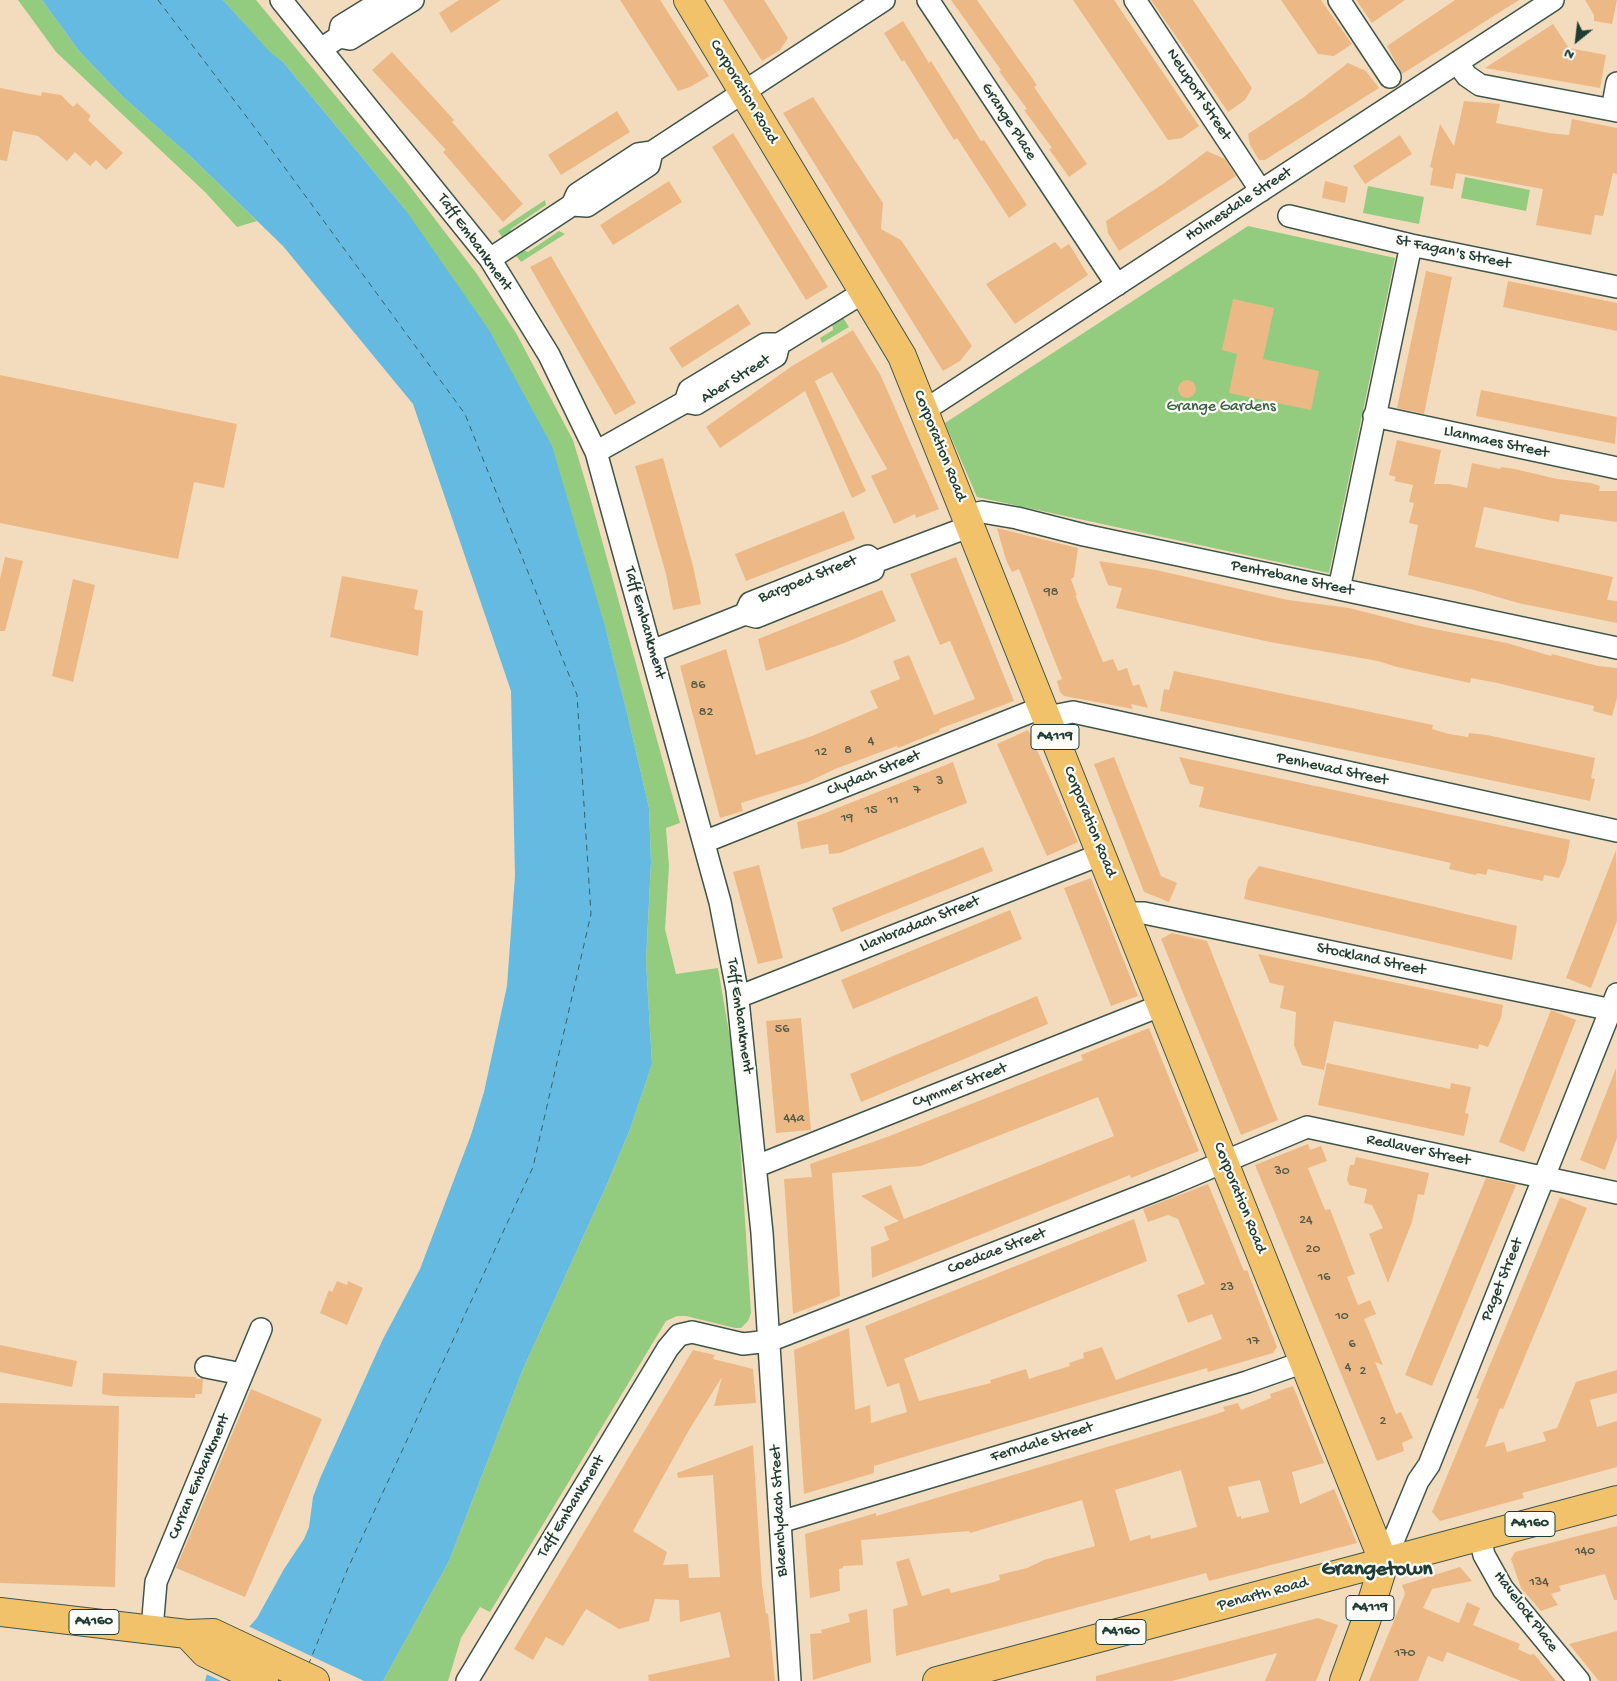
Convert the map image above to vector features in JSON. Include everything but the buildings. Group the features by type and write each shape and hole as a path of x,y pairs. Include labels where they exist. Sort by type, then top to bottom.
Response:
{"main road":[{"name":"Corporation Road","path":"688,0 895,342 925,410 1384,1563"},
{"name":"Penarth Road","path":"937,1681 1617,1500"},
{"name":"A4119","path":"1344,1681 1366,1621 1384,1563"},
{"name":"A4160","path":"0,1612 152,1629 202,1640 315,1681"},
{"name":"A4160","path":"202,1640 264,1681"}],"street":[{"name":"Taff Embankment","path":"280,0 490,259 549,355 596,452 720,902 738,997 756,1166 769,1340"},
{"path":"339,37 341,26 382,0"},
{"path":"321,49 339,37 350,39 413,0"},
{"path":"490,259 572,205 587,206 603,196 648,165 657,149 884,0"},
{"name":"Grange Place","path":"928,0 1117,285"},
{"name":"Newport Street","path":"1136,0 1261,191"},
{"path":"1339,0 1390,77"},
{"name":"Holmesdale Street","path":"925,410 1553,0"},
{"path":"1457,63 1467,76 1480,85 1614,110 1617,83"},
{"name":"St Fagan's Street","path":"1289,216 1411,245 1617,287"},
{"path":"1340,589 1374,416 1411,245"},
{"name":"Aber Street","path":"596,452 685,402 696,404 776,356 779,344 864,292"},
{"name":"Llanmaes Street","path":"1374,416 1617,468"},
{"name":"Pentrebane Street","path":"969,521 986,512 1084,535 1617,648"},
{"name":"Bargoed Street","path":"652,651 745,614 756,617 873,570 875,562 904,552 969,521"},
{"name":"Clydach Street","path":"704,842 984,731 1045,712"},
{"name":"Penhevad Street","path":"1045,712 1073,712 1617,831"},
{"name":"Llanbradach Street","path":"738,997 1102,854"},
{"name":"Stockland Street","path":"1125,914 1144,912 1615,1005"},
{"name":"Cymmer Street","path":"756,1166 1097,1033 1162,1005"},
{"name":"Paget Street","path":"1384,1563 1418,1480 1429,1465 1615,1005"},
{"name":"Redlaver Street","path":"1224,1162 1307,1127 1617,1193"},
{"name":"Coedcae Street","path":"679,1335 692,1332 743,1344 769,1340 1224,1162"},
{"name":"Curran Embankment","path":"152,1629 156,1582 261,1329"},
{"name":"Taff Embankment","path":"467,1681 663,1356 679,1335"},
{"name":"Blaenclydach Street","path":"769,1340 790,1681"},
{"name":"Ferndale Street","path":"780,1522 1247,1382 1304,1362"},
{"path":"206,1367 242,1374"},
{"name":"Havelock Place","path":"1480,1538 1484,1554 1503,1589 1579,1681"}],"green space":[{"path":"18,0 42,0 79,51 122,96 189,155 257,221 237,227 205,192 56,52"},
{"path":"223,0 256,0 402,176 477,274 516,333 573,440 680,823 666,828 669,866 665,929 676,974 718,968 732,1050 738,1110 751,1313 748,1321 741,1328 735,1328 686,1316 677,1316 666,1321 490,1612 480,1607 461,1638 448,1681 383,1681 449,1561 523,1369 630,1129 652,1064 646,961 651,862 649,808 606,630 404,208 283,62 270,53"},
{"path":"1465,177 1530,190 1526,211 1461,198"},
{"path":"1368,186 1424,197 1419,224 1363,213"},
{"path":"545,200 546,205 511,229 512,236 504,240 498,231"},
{"name":"Grange Gardens","path":"1248,226 1395,258 1329,573 977,497 945,423"},
{"path":"559,231 565,234 521,262 514,253 521,249 528,252"},
{"path":"842,316 849,327 822,343 820,338 833,330 832,321"}],"water":[{"path":"42,0 223,0 270,52 283,62 404,208 489,330 552,446 606,630 649,808 651,862 646,961 652,1064 630,1129 523,1369 449,1561 383,1681 205,1681 207,1674 257,1618 284,1569 304,1539 309,1527 313,1497 321,1476 383,1339 420,1269 471,1135 484,1092 507,986 515,876 511,691 413,404 283,246 189,155 122,96 79,51"}],"pier":[{"path":"246,1625 364,1681 221,1681 204,1673"}],"ferry route":[{"path":"158,0 274,153 465,414 577,695 591,914 533,1167 348,1568 309,1663"}],"district":[{"name":"Grangetown","path":"1377,1571"}]}
